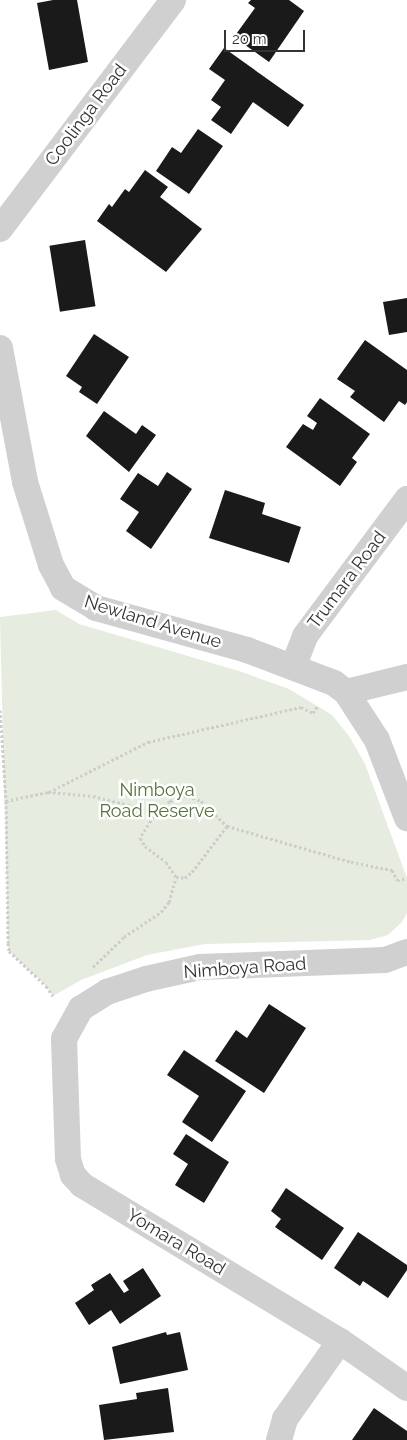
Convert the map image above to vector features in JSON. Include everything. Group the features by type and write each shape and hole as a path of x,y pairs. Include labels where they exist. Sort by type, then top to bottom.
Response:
{"street":[{"name":"Coolinga Road","path":"0,229 172,0"},
{"name":"Newland Avenue","path":"0,348 25,482 51,565 63,588 96,608 294,665 334,683 346,692 377,740 407,818"},
{"name":"Trumara Road","path":"294,665 305,636 407,499"},
{"path":"346,692 407,676"},
{"name":"Nimboya Road","path":"68,1027 81,1008 107,992 146,979 200,967 385,960 407,952"},
{"name":"Yomara Road","path":"68,1027 64,1039 68,1159 73,1174 82,1185 340,1340 407,1388"},
{"path":"279,1440 285,1419 340,1340"}],"path":[{"path":"6,801 48,792 148,742 301,707 312,713 318,704"},
{"path":"0,710 6,801 9,951 46,986 53,996"},
{"path":"48,792 93,796 156,812"},
{"path":"87,974 120,941 161,912 169,902 176,877 166,862 145,846 140,838 156,812 170,801 188,796 201,801 227,826 351,862 392,870 397,880 407,878"},
{"path":"176,877 185,878 192,872 227,826"}],"green space":[{"name":"Nimboya Road Reserve","path":"56,610 79,624 239,671 289,689 332,715 349,736 365,764 407,878 407,913 402,922 388,935 370,940 205,944 147,955 81,980 53,996 46,986 9,951 0,617"}],"building":[{"path":"53,0 77,0 88,62 49,70 37,3"},
{"path":"251,0 289,0 304,11 269,62 234,37 255,8 248,3"},
{"path":"224,48 304,105 288,127 253,102 231,134 211,120 221,107 211,100 225,80 209,69"},
{"path":"198,129 223,146 189,194 156,171 172,147 181,153"},
{"path":"145,170 168,187 160,197 202,229 166,272 97,221 109,204 112,207 125,189 129,192"},
{"path":"85,240 95,306 60,312 49,246"},
{"path":"407,298 407,332 389,335 383,302"},
{"path":"94,334 129,357 97,404 79,392 82,387 66,376"},
{"path":"365,340 407,370 407,402 405,405 399,401 384,422 350,397 355,391 337,379"},
{"path":"320,398 370,434 352,458 357,462 340,486 286,447 303,424 313,430 317,423 307,416"},
{"path":"104,411 136,434 142,425 156,435 129,472 86,436"},
{"path":"167,472 192,489 151,549 126,531 139,512 120,499 138,473 158,486"},
{"path":"225,490 265,503 262,514 301,527 289,563 209,538"},
{"path":"269,1004 306,1028 264,1093 215,1061 236,1030 247,1038"},
{"path":"184,1050 246,1091 212,1142 182,1122 199,1096 167,1075"},
{"path":"186,1134 229,1162 204,1203 175,1185 188,1164 173,1154"},
{"path":"286,1188 344,1228 322,1260 275,1227 281,1219 271,1211"},
{"path":"358,1232 407,1265 407,1270 388,1298 363,1281 360,1286 334,1268"},
{"path":"143,1268 161,1296 120,1324 111,1310 89,1325 75,1303 94,1290 91,1285 110,1273 124,1293 129,1290 123,1281"},
{"path":"166,1332 167,1335 180,1332 188,1370 120,1384 112,1347"},
{"path":"168,1388 174,1432 104,1440 99,1405 137,1399 136,1393"},
{"path":"374,1408 407,1431 407,1440 352,1440"}]}
